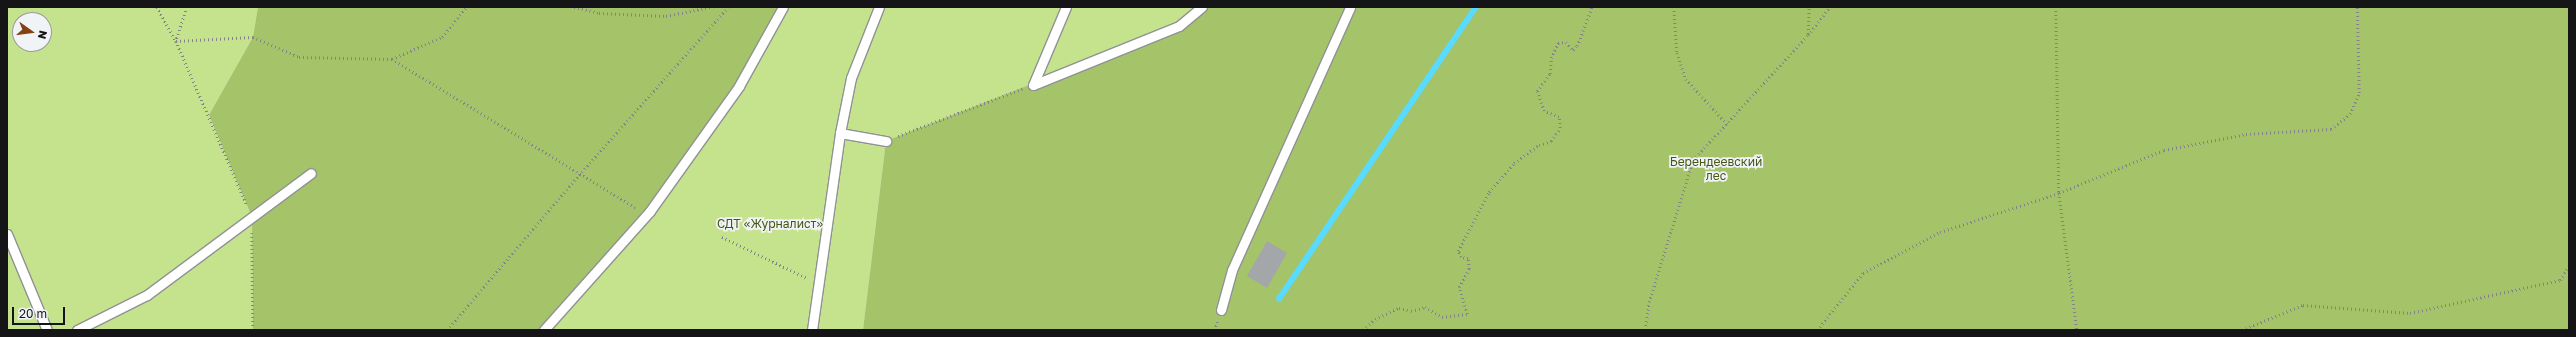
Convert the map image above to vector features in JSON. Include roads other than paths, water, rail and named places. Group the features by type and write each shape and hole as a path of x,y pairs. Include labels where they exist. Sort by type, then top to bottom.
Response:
{"lane":[{"path":"544,330 650,211 738,86 783,7"},
{"path":"812,330 840,133 851,78 879,7"},
{"path":"1066,7 1033,85 1179,26 1202,7"},
{"path":"1221,310 1232,270 1350,7"},
{"path":"840,133 886,141"},
{"path":"77,330 148,295 312,172"},
{"path":"7,234 47,330"}],"waterway":[{"path":"1279,299 1476,7"}],"park label":[{"name":"Берендеевский лес","path":"1716,169"},
{"name":"СДТ «Журналист»","path":"770,224"}]}
